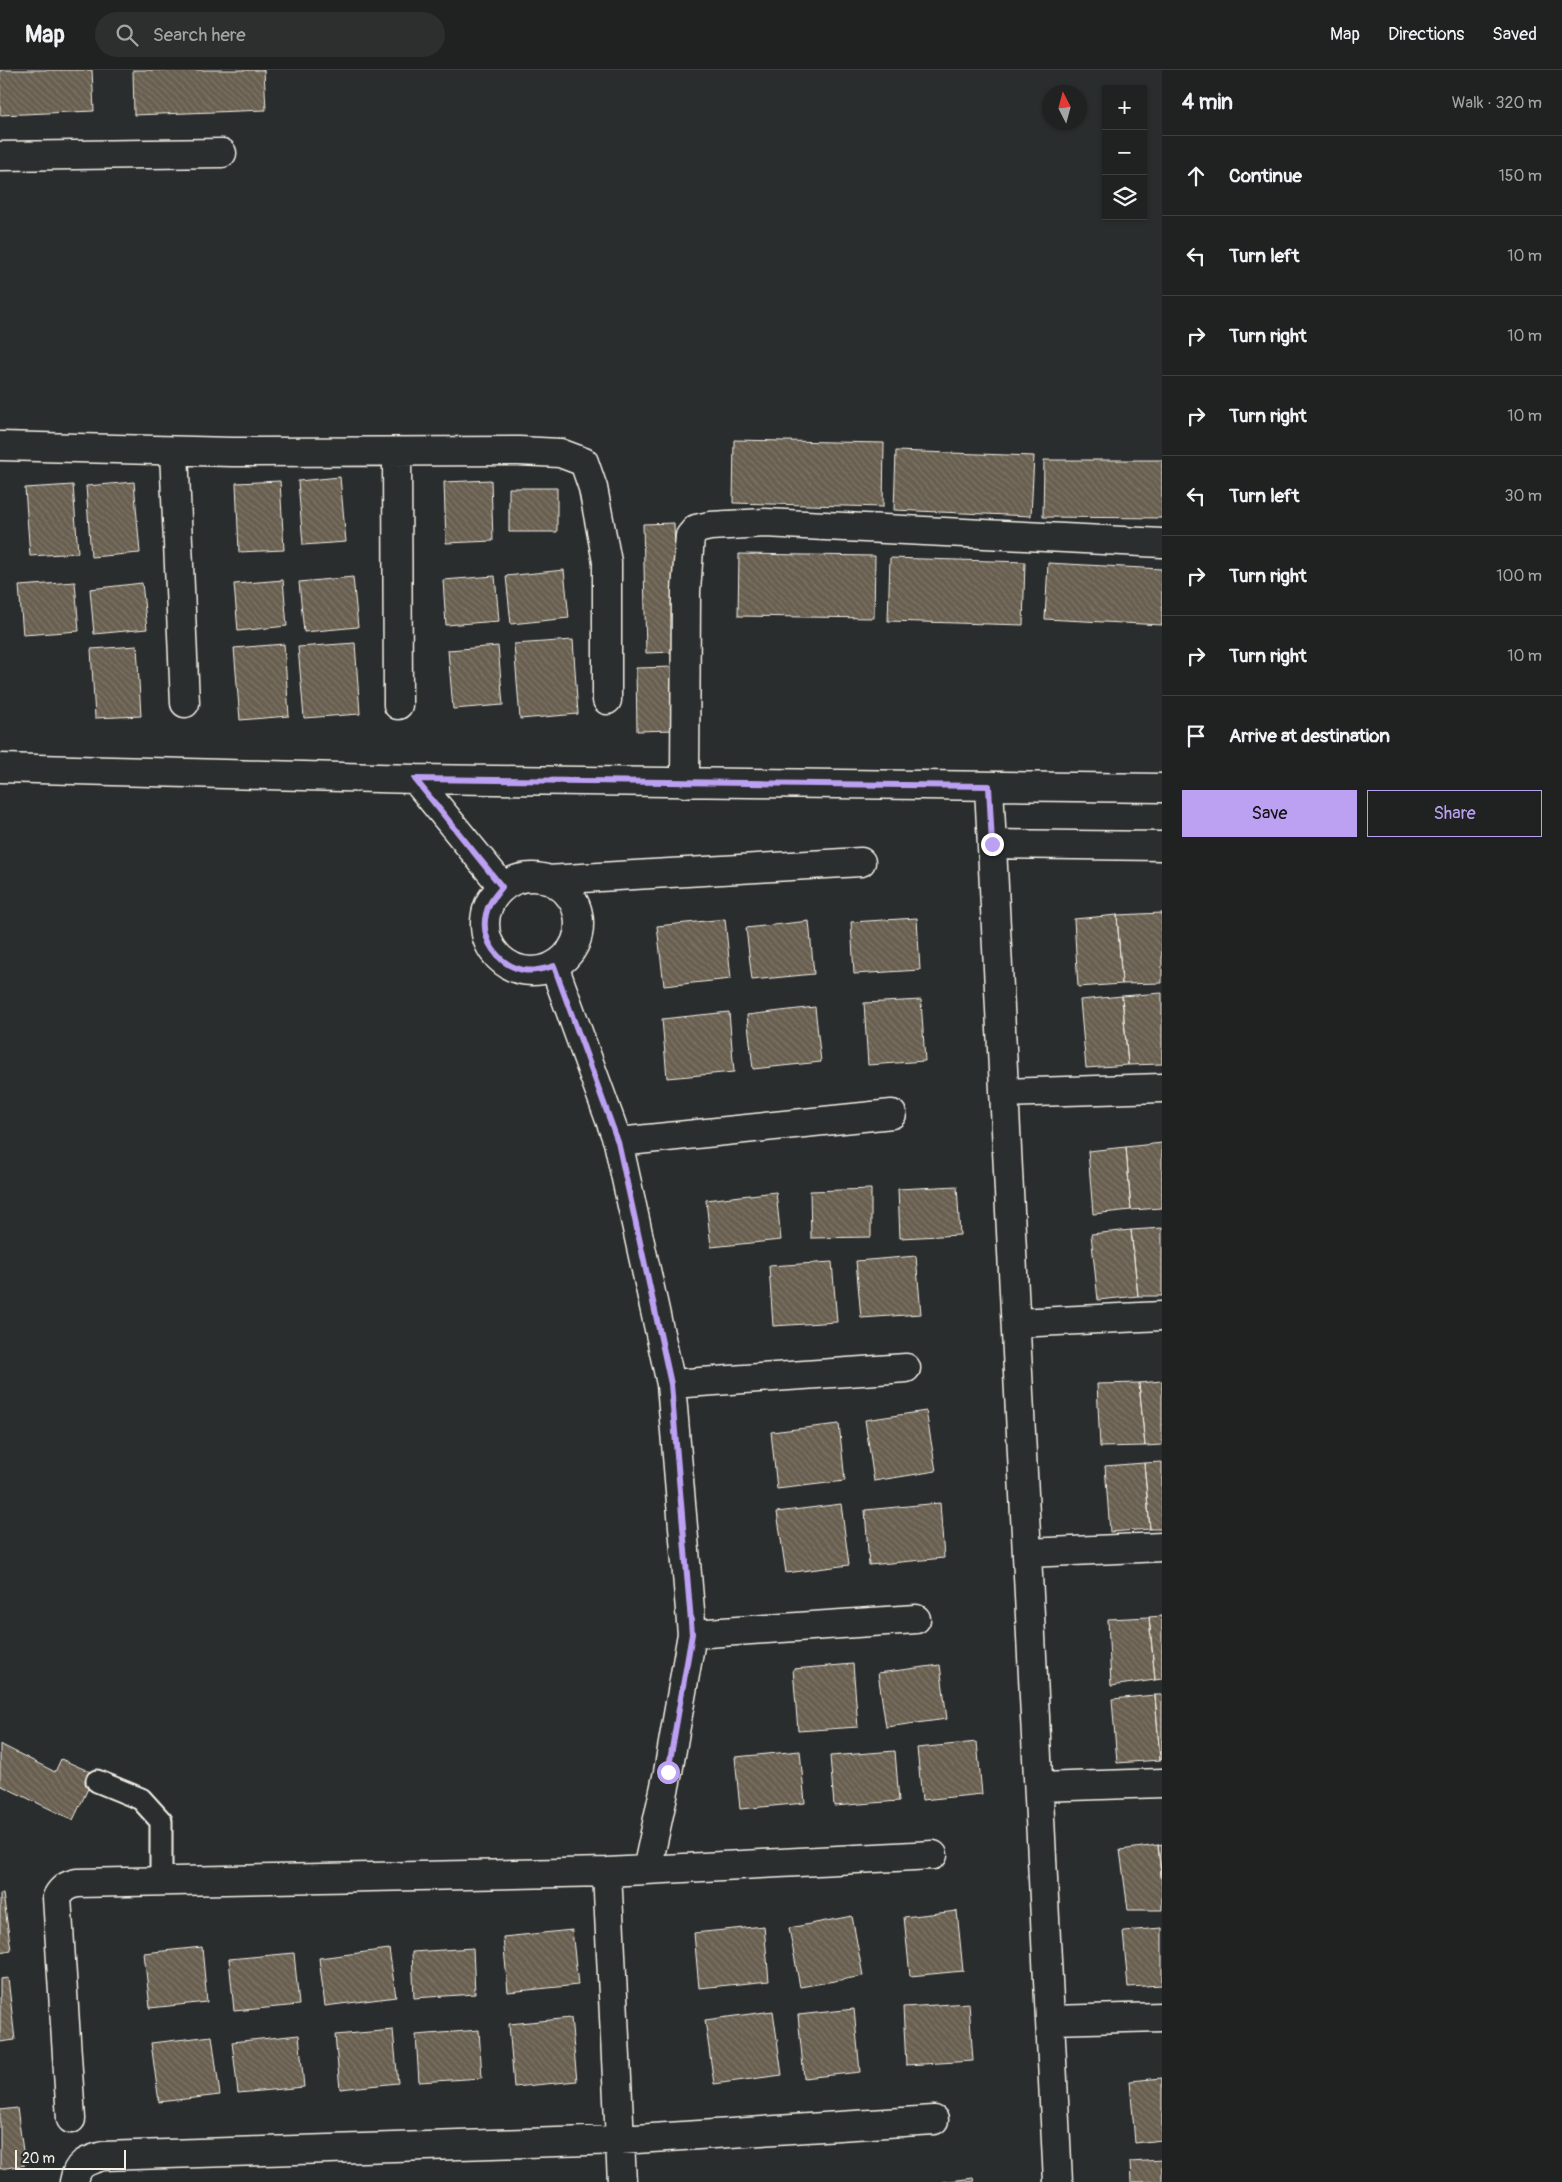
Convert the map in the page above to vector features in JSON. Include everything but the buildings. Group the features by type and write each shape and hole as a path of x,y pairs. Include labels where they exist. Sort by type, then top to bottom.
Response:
{"street":[{"path":"0,156 222,153"},
{"path":"0,446 232,452 519,451 560,453 584,462 593,488 607,562 607,700"},
{"path":"174,450 186,704"},
{"path":"396,452 398,705"},
{"path":"685,783 686,591 690,536 696,530 710,526 765,524 1162,543"},
{"path":"0,768 415,779 1162,788"},
{"path":"415,779 502,887"},
{"path":"989,786 1058,2182"},
{"path":"992,844 1162,846"},
{"path":"547,880 560,887 571,899 578,913 579,929 575,943 566,956 554,966 539,970 523,970 509,965 497,956 488,943 485,928 486,913 492,899 502,887 516,880 531,878 547,880 861,862"},
{"path":"554,966 618,1142 671,1384 692,1634 668,1772 648,1870"},
{"path":"1004,1093 1162,1088"},
{"path":"618,1142 892,1114"},
{"path":"1016,1323 1162,1316"},
{"path":"671,1384 906,1368"},
{"path":"1027,1553 1162,1547"},
{"path":"692,1634 916,1619"},
{"path":"1039,1787 1162,1783"},
{"path":"71,2119 57,1897 61,1889 67,1885 77,1883 607,1872 933,1855"},
{"path":"607,1872 622,2182"},
{"path":"1050,2020 1162,2017"},
{"path":"74,2182 77,2170 86,2161 103,2156 620,2140 934,2120"}],"lane":[{"path":"97,1781 141,1800 161,1821 161,1881"}],"route":[{"path":"668,1772 692,1634 671,1384 618,1142 554,966 539,970 523,970 509,965 497,956 488,943 485,928 486,913 492,899 502,887 415,779 989,786 992,844"}]}
